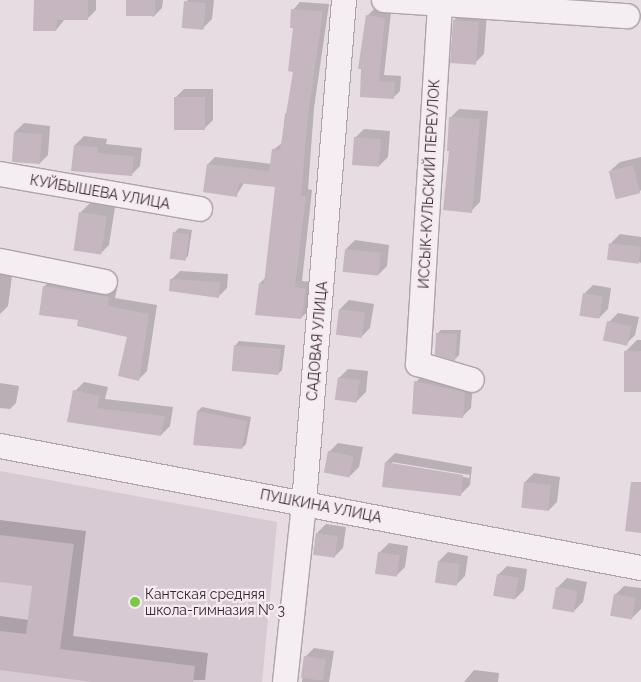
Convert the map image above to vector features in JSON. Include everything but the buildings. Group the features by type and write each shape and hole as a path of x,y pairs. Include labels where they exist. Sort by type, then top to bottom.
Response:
{"street":[{"name":"САДОВАЯ УЛИЦА","path":"285,682 304,503 344,0"},
{"path":"384,0 627,16"},
{"name":"ИССЫК-КУЛЬСКИЙ ПЕРЕУЛОК","path":"440,5 418,364 472,380"},
{"name":"КУЙБЫШЕВА УЛИЦА","path":"0,174 200,209"},
{"path":"0,261 105,282"},
{"name":"ПУШКИНА УЛИЦА","path":"0,446 641,568"}],"shaded area":[{"name":"Кантская средняя школа-гимназия № 3","path":"0,471 277,522 262,682 0,682"}],"place":[{"name":"Кантская средняя школа-гимназия № 3","path":"135,602"}]}
